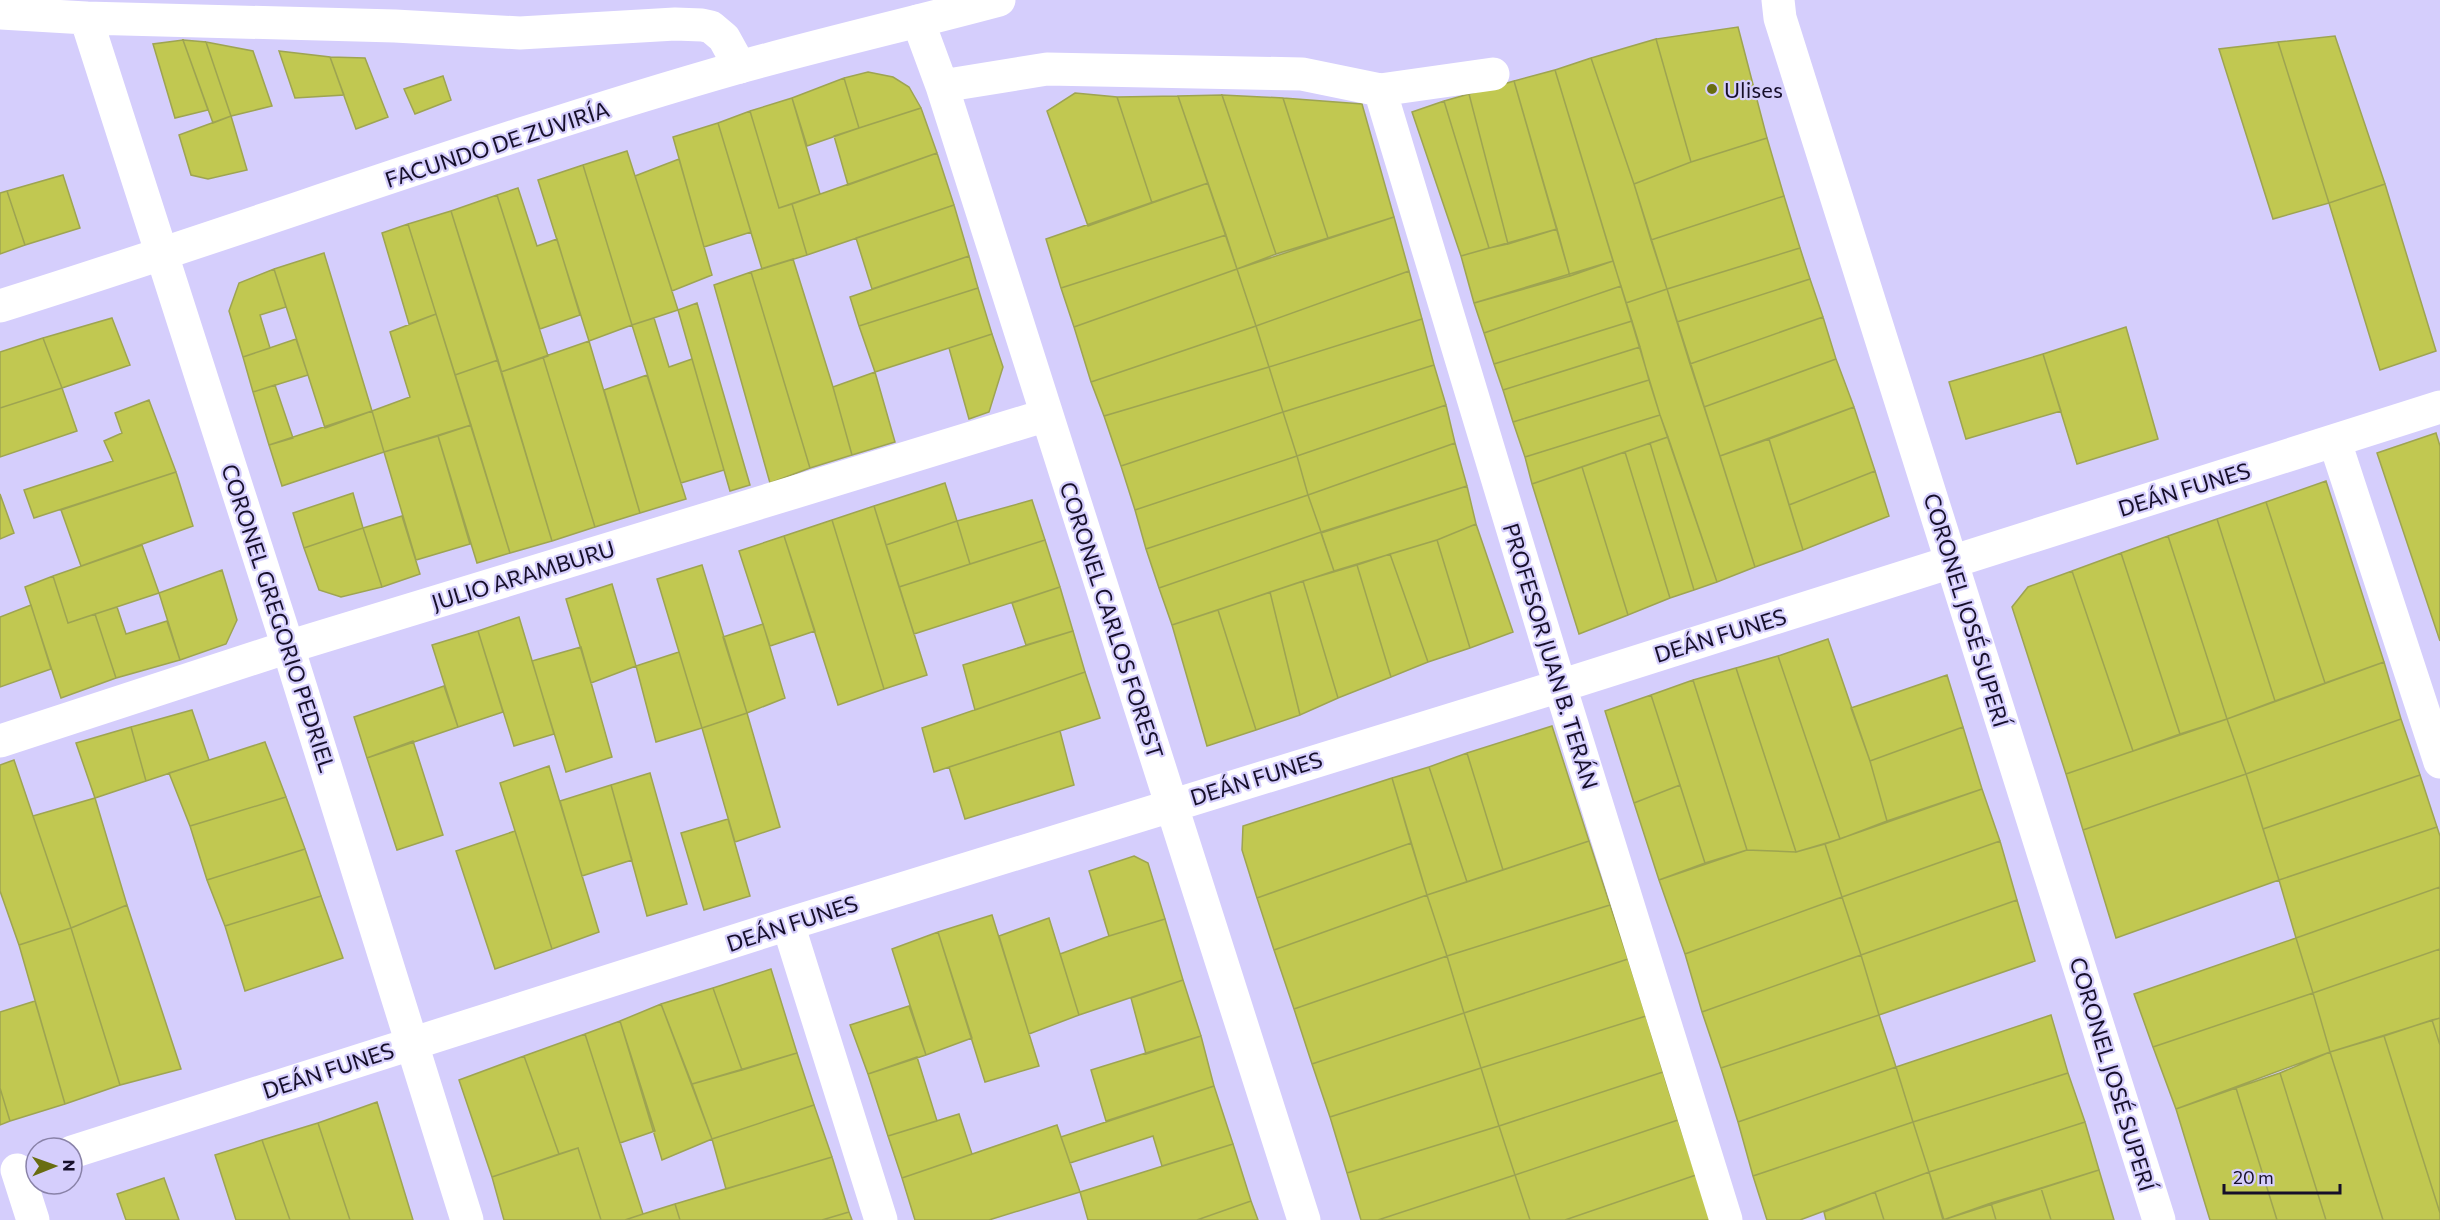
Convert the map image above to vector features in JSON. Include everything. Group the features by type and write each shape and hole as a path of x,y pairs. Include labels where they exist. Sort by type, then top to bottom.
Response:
{"street":[{"name":"FACUNDO DE ZUVIRÍA","path":"0,306 163,255 507,140 740,67 999,0"},
{"name":"CORONEL JOSÉ SUPERÍ","path":"1778,0 1780,18 2159,1220"},
{"path":"0,13 86,18 395,26 520,33 675,24 702,25 711,27 724,38 740,67"},
{"name":"CORONEL GREGORIO PEDRIEL","path":"86,18 288,647 467,1220"},
{"name":"CORONEL CARLOS FOREST","path":"918,21 942,86 1304,1220"},
{"path":"942,86 1047,69 1302,74 1380,90 1493,74"},
{"name":"PROFESOR JUAN B. TERÁN","path":"1380,90 1560,686 1726,1220"},
{"name":"DEÁN FUNES","path":"84,1148 788,924 1171,804 1560,686 2440,407"},
{"name":"JULIO ARAMBURU","path":"0,741 288,647 1047,415"},
{"path":"2335,442 2440,762"},
{"path":"788,924 880,1220"},
{"path":"18,1170 33,1220"}],"building":[{"name":"Ulises","path":"1738,27 1767,138 1691,162 1656,39"},
{"path":"2335,36 2385,184 2329,203 2278,42"},
{"path":"1656,39 1691,162 1634,184 1591,58"},
{"path":"183,40 206,42 231,116 213,123"},
{"path":"183,40 208,110 175,118 153,44"},
{"path":"206,42 253,51 272,106 231,116"},
{"path":"2278,42 2329,203 2273,219 2219,49"},
{"path":"279,51 330,57 344,95 295,98"},
{"path":"330,57 365,58 388,117 356,129"},
{"path":"1591,58 1667,289 1626,303 1555,70"},
{"path":"1555,70 1613,261 1570,276 1514,81"},
{"path":"868,72 893,77 909,87 921,108 859,128 844,78"},
{"path":"443,76 451,100 415,114 404,89"},
{"path":"844,78 859,128 807,146 792,98"},
{"path":"1514,81 1557,229 1508,244 1469,94"},
{"path":"1075,93 1117,97 1152,203 1088,226 1047,111"},
{"path":"1469,94 1508,244 1489,248 1444,101"},
{"path":"1222,95 1283,98 1328,238 1276,254"},
{"path":"1222,95 1276,254 1237,269 1178,96"},
{"path":"1178,96 1208,183 1152,203 1117,97"},
{"path":"792,98 820,194 779,208 750,111"},
{"path":"1283,98 1362,104 1394,217 1328,238"},
{"path":"1444,101 1489,248 1461,256 1412,112"},
{"path":"921,108 937,153 848,185 834,136"},
{"path":"750,111 779,208 792,204 807,255 762,269 718,123"},
{"path":"231,116 247,170 208,179 191,175 179,135"},
{"path":"718,123 751,232 704,247 673,137"},
{"path":"1767,138 1784,196 1651,240 1634,184 1691,162"},
{"path":"627,151 678,310 632,325 583,165"},
{"path":"937,153 954,205 807,255 792,204"},
{"path":"679,159 712,275 672,291 635,176"},
{"path":"583,165 632,325 589,341 538,180"},
{"path":"63,175 80,228 25,245 7,191"},
{"path":"1208,183 1226,235 1061,288 1046,239"},
{"path":"2385,184 2436,351 2380,370 2329,203"},
{"path":"518,188 537,246 557,239 580,315 540,329 497,195"},
{"path":"7,191 25,245 0,254 0,193"},
{"path":"497,195 548,356 501,372 451,211"},
{"path":"1784,196 1800,248 1667,289 1651,240"},
{"path":"954,205 969,256 872,289 856,238"},
{"path":"451,211 498,360 455,375 408,224"},
{"path":"1394,217 1409,271 1256,326 1237,269"},
{"path":"408,224 436,314 409,324 382,233"},
{"path":"1557,229 1570,276 1474,303 1461,256"},
{"path":"1226,235 1237,269 1074,327 1061,288"},
{"path":"1800,248 1810,279 1677,322 1667,289"},
{"path":"324,253 372,411 325,428 274,269"},
{"path":"969,256 978,288 859,326 850,297"},
{"path":"793,259 852,455 810,468 751,272"},
{"path":"1613,261 1621,286 1484,333 1474,303"},
{"path":"274,269 286,307 260,315 270,348 243,357 229,311 239,283"},
{"path":"1237,269 1256,326 1091,382 1074,327"},
{"path":"1409,271 1422,319 1269,367 1256,326"},
{"path":"751,272 810,468 770,483 714,285"},
{"path":"1810,279 1823,317 1690,364 1677,322"},
{"path":"1621,286 1632,321 1494,364 1484,333"},
{"path":"978,288 992,334 875,372 859,326"},
{"path":"1667,289 1755,567 1717,582 1660,415 1626,303"},
{"path":"697,303 750,485 730,491 678,310"},
{"path":"436,314 471,425 384,452 372,411 410,397 390,332"},
{"path":"1823,317 1836,359 1704,407 1690,364"},
{"path":"112,318 130,365 62,388 43,338"},
{"path":"654,318 669,367 692,359 724,470 681,483 632,325"},
{"path":"1422,319 1434,365 1283,412 1269,367"},
{"path":"1632,321 1640,347 1503,390 1494,364"},
{"path":"1256,326 1269,367 1104,416 1091,382"},
{"path":"2126,327 2158,439 2077,464 2043,354"},
{"path":"992,334 1003,367 989,412 969,419 949,348"},
{"path":"43,338 62,388 0,408 0,352"},
{"path":"296,339 308,375 253,392 243,357"},
{"path":"589,341 640,513 595,527 543,357"},
{"path":"1640,347 1649,380 1513,422 1503,390"},
{"path":"2043,354 2061,411 1966,439 1949,382"},
{"path":"543,357 595,527 552,541 501,372"},
{"path":"1836,359 1854,407 1720,456 1704,407"},
{"path":"498,360 552,541 510,553 455,375"},
{"path":"1434,365 1446,405 1297,456 1283,412"},
{"path":"1269,367 1283,412 1121,466 1104,416"},
{"path":"875,372 895,442 852,455 833,387"},
{"path":"647,375 686,499 640,513 604,390"},
{"path":"1649,380 1660,415 1525,457 1513,422"},
{"path":"275,385 293,438 269,445 253,392"},
{"path":"62,388 77,431 0,457 0,408"},
{"path":"149,400 176,472 34,518 24,490 113,461 104,441 122,433 115,413"},
{"path":"1446,405 1455,443 1308,495 1297,456"},
{"path":"1854,407 1875,471 1789,505 1769,439"},
{"path":"372,411 384,452 282,486 269,445"},
{"path":"1283,412 1297,456 1135,510 1121,466"},
{"path":"1660,415 1668,437 1532,484 1525,457"},
{"path":"471,425 510,553 477,563 438,436"},
{"path":"2436,433 2440,446 2440,641 2377,453"},
{"path":"438,436 470,544 416,560 384,452"},
{"path":"1668,437 1717,582 1694,590 1650,443"},
{"path":"1769,439 1803,550 1755,567 1720,456"},
{"path":"1455,443 1467,486 1321,532 1308,495"},
{"path":"1650,443 1694,590 1670,598 1625,452"},
{"path":"1625,452 1670,598 1628,615 1582,467"},
{"path":"1297,456 1308,495 1146,549 1135,510"},
{"path":"1582,467 1628,615 1579,634 1532,484"},
{"path":"1875,471 1889,516 1803,550 1789,505"},
{"path":"176,472 193,526 81,566 61,510"},
{"path":"2326,481 2384,662 2325,683 2266,502"},
{"path":"945,483 957,521 886,545 874,506"},
{"path":"1467,486 1476,524 1437,540 1334,571 1321,533"},
{"path":"353,493 363,528 304,548 293,513"},
{"path":"0,494 14,533 0,539"},
{"path":"1308,495 1321,532 1159,588 1146,549"},
{"path":"1032,500 1045,540 970,564 957,521"},
{"path":"2266,502 2325,683 2275,701 2217,519"},
{"path":"874,506 927,675 884,689 832,520"},
{"path":"402,516 420,574 382,587 363,528"},
{"path":"2217,519 2275,701 2227,719 2168,536"},
{"path":"832,520 884,689 838,705 784,536"},
{"path":"957,521 970,564 899,587 886,545"},
{"path":"1476,524 1513,632 1470,648 1437,540"},
{"path":"363,528 382,587 341,597 319,590 304,548"},
{"path":"1321,532 1334,571 1172,625 1159,588"},
{"path":"784,536 815,631 770,646 739,551"},
{"path":"2168,536 2227,719 2180,734 2121,553"},
{"path":"1045,540 1060,587 914,634 899,587"},
{"path":"1437,540 1470,648 1428,662 1390,554"},
{"path":"142,545 159,593 68,623 53,576"},
{"path":"2121,553 2180,734 2133,751 2072,571"},
{"path":"1390,554 1428,662 1391,677 1357,565"},
{"path":"702,565 747,713 702,728 657,579"},
{"path":"1357,565 1391,677 1338,698 1303,581"},
{"path":"222,570 237,620 226,644 180,660 159,593"},
{"path":"2072,571 2133,751 2066,774 2012,607 2028,587"},
{"path":"53,576 68,623 95,614 116,678 61,698 25,587"},
{"path":"1303,581 1338,698 1300,715 1270,592"},
{"path":"612,584 636,666 591,683 566,599"},
{"path":"1060,587 1073,631 1026,645 1012,603"},
{"path":"1270,592 1300,715 1256,730 1218,610"},
{"path":"31,605 51,669 0,687 0,617"},
{"path":"117,607 126,634 167,621 180,660 116,678 95,614"},
{"path":"1218,610 1256,730 1207,746 1172,625"},
{"path":"519,617 554,734 514,746 478,631"},
{"path":"763,624 785,698 747,713 723,637"},
{"path":"478,631 503,712 458,727 432,645"},
{"path":"1073,631 1085,672 975,710 963,665"},
{"path":"1828,639 1870,761 1887,821 1840,839 1778,656"},
{"path":"581,647 612,757 566,772 532,661"},
{"path":"679,652 702,728 656,742 636,666"},
{"path":"1778,656 1840,839 1796,852 1736,668"},
{"path":"2384,662 2401,719 2246,774 2227,719"},
{"path":"1736,668 1796,852 1747,850 1693,680"},
{"path":"1085,672 1100,718 934,772 922,728"},
{"path":"1947,675 1963,727 1870,761 1851,708"},
{"path":"1693,680 1747,850 1705,863 1651,695"},
{"path":"444,686 458,727 367,758 354,717"},
{"path":"1651,695 1680,785 1634,803 1605,711"},
{"path":"192,710 209,760 146,781 131,727"},
{"path":"747,713 780,827 735,842 702,728"},
{"path":"2227,719 2246,774 2083,830 2066,774"},
{"path":"2401,719 2420,775 2263,829 2246,774"},
{"path":"1552,726 1589,841 1503,870 1467,753"},
{"path":"131,727 146,781 95,798 76,743"},
{"path":"1963,727 1982,789 1887,821 1870,761"},
{"path":"1060,731 1074,785 965,819 949,767"},
{"path":"413,741 443,835 397,850 367,758"},
{"path":"265,742 286,797 190,826 169,773"},
{"path":"1467,753 1503,870 1467,882 1429,767"},
{"path":"14,760 71,928 19,945 0,891 0,765"},
{"path":"549,766 599,932 552,949 500,783"},
{"path":"1429,767 1467,882 1427,895 1392,778"},
{"path":"650,773 687,904 647,916 611,785"},
{"path":"2246,774 2279,880 2116,938 2083,830"},
{"path":"2420,775 2437,827 2279,880 2263,829"},
{"path":"1392,778 1411,843 1257,898 1242,850 1243,826"},
{"path":"611,785 632,860 582,876 560,801"},
{"path":"1680,785 1705,863 1659,880 1634,803"},
{"path":"1982,789 2000,841 1842,897 1825,844"},
{"path":"286,797 305,849 207,880 190,826"},
{"path":"95,798 127,905 71,928 33,816"},
{"path":"728,819 750,896 704,910 681,833"},
{"path":"2437,827 2440,836 2440,887 2296,938 2279,880"},
{"path":"515,831 552,949 495,969 456,851"},
{"path":"1589,841 1610,905 1447,956 1427,895"},
{"path":"2000,841 2017,900 1861,955 1842,897"},
{"path":"1411,843 1427,895 1274,950 1257,898"},
{"path":"1825,844 1842,897 1685,954 1659,880 1747,850 1796,852"},
{"path":"305,849 321,896 225,926 207,880"},
{"path":"1134,856 1148,863 1165,919 1109,936 1089,871"},
{"path":"2440,887 2440,949 2313,993 2296,938"},
{"path":"1427,895 1447,956 1294,1009 1274,950"},
{"path":"321,896 343,958 245,991 225,926"},
{"path":"1842,897 1861,955 1702,1012 1685,954"},
{"path":"2017,900 2035,961 1879,1015 1861,955"},
{"path":"127,905 181,1069 120,1085 71,928"},
{"path":"1610,905 1628,959 1464,1013 1447,956"},
{"path":"992,915 1039,1066 985,1082 938,932"},
{"path":"1049,918 1079,1015 1029,1034 999,936"},
{"path":"1165,919 1183,980 1079,1015 1060,954"},
{"path":"71,928 120,1085 65,1104 19,945"},
{"path":"938,932 972,1038 926,1055 892,949"},
{"path":"2296,938 2313,993 2153,1047 2134,994"},
{"path":"2440,949 2440,1018 2330,1052 2313,993"},
{"path":"1861,955 1879,1015 1721,1068 1702,1012"},
{"path":"1447,956 1464,1013 1312,1064 1294,1009"},
{"path":"1628,959 1646,1016 1481,1068 1464,1013"},
{"path":"771,969 797,1053 742,1070 713,988"},
{"path":"1183,980 1201,1036 1146,1054 1131,998"},
{"path":"713,988 742,1070 692,1084 661,1004"},
{"path":"2313,993 2330,1052 2176,1109 2153,1047"},
{"path":"35,1001 65,1104 10,1121 0,1088 0,1012"},
{"path":"661,1004 712,1139 662,1160 620,1021"},
{"path":"909,1006 926,1055 868,1074 850,1025"},
{"path":"1464,1013 1481,1068 1330,1117 1312,1064"},
{"path":"1879,1015 1896,1067 1738,1122 1721,1068"},
{"path":"2051,1015 2068,1073 1913,1122 1896,1067"},
{"path":"1646,1016 1663,1072 1499,1126 1481,1068"},
{"path":"2440,1018 2440,1045 2432,1020"},
{"path":"2432,1020 2440,1045 2440,1213 2384,1036"},
{"path":"620,1021 655,1131 620,1143 585,1034"},
{"path":"585,1034 643,1214 625,1220 601,1220 578,1148 559,1154 524,1056"},
{"path":"1201,1036 1214,1086 1106,1121 1091,1070"},
{"path":"2384,1036 2440,1213 2440,1220 2383,1220 2330,1052"},
{"path":"2330,1052 2383,1220 2326,1220 2280,1073"},
{"path":"797,1053 814,1105 712,1139 692,1084"},
{"path":"524,1056 559,1154 492,1177 459,1080"},
{"path":"917,1057 937,1121 888,1136 868,1074"},
{"path":"1896,1067 1913,1122 1753,1176 1738,1122"},
{"path":"1481,1068 1499,1126 1347,1173 1330,1117"},
{"path":"1663,1072 1678,1120 1515,1175 1499,1126"},
{"path":"2068,1073 2085,1122 1929,1172 1913,1122"},
{"path":"2280,1073 2326,1220 2277,1220 2236,1088"},
{"path":"1214,1086 1233,1144 1162,1166 1153,1136 1070,1163 1061,1137"},
{"path":"0,1088 10,1121 0,1125"},
{"path":"2236,1088 2277,1220 2210,1220 2176,1109"},
{"path":"377,1102 413,1220 350,1220 318,1123"},
{"path":"814,1105 832,1157 726,1189 712,1139"},
{"path":"959,1114 972,1154 902,1178 888,1136"},
{"path":"1678,1120 1696,1175 1565,1220 1530,1220 1515,1175"},
{"path":"1913,1122 1929,1172 1800,1220 1767,1220 1753,1176"},
{"path":"2085,1122 2099,1170 1943,1220 1929,1172"},
{"path":"318,1123 350,1220 290,1220 262,1140"},
{"path":"1057,1125 1080,1192 989,1220 915,1220 902,1178"},
{"path":"1499,1126 1515,1175 1378,1220 1361,1220 1347,1173"},
{"path":"262,1140 290,1220 236,1220 215,1155"},
{"path":"1233,1144 1251,1201 1197,1220 1088,1220 1080,1192"},
{"path":"578,1148 601,1220 504,1220 492,1177"},
{"path":"832,1157 849,1212 822,1220 680,1220 675,1204"},
{"path":"2099,1170 2114,1220 2051,1220 2041,1188"},
{"path":"1929,1172 1944,1220 1884,1220 1875,1192"},
{"path":"1515,1175 1530,1220 1378,1220"},
{"path":"1696,1175 1710,1220 1565,1220"},
{"path":"164,1178 179,1220 126,1220 117,1194"},
{"path":"2041,1188 2051,1220 1996,1220 1991,1203"},
{"path":"1875,1192 1884,1220 1826,1220 1824,1212"},
{"path":"1251,1201 1258,1220 1197,1220"},
{"path":"1991,1203 1996,1220 1943,1220"},
{"path":"675,1204 680,1220 625,1220 643,1214"},
{"path":"849,1212 852,1220 822,1220"}],"place":[{"name":"Ulises","path":"1712,89"}]}
